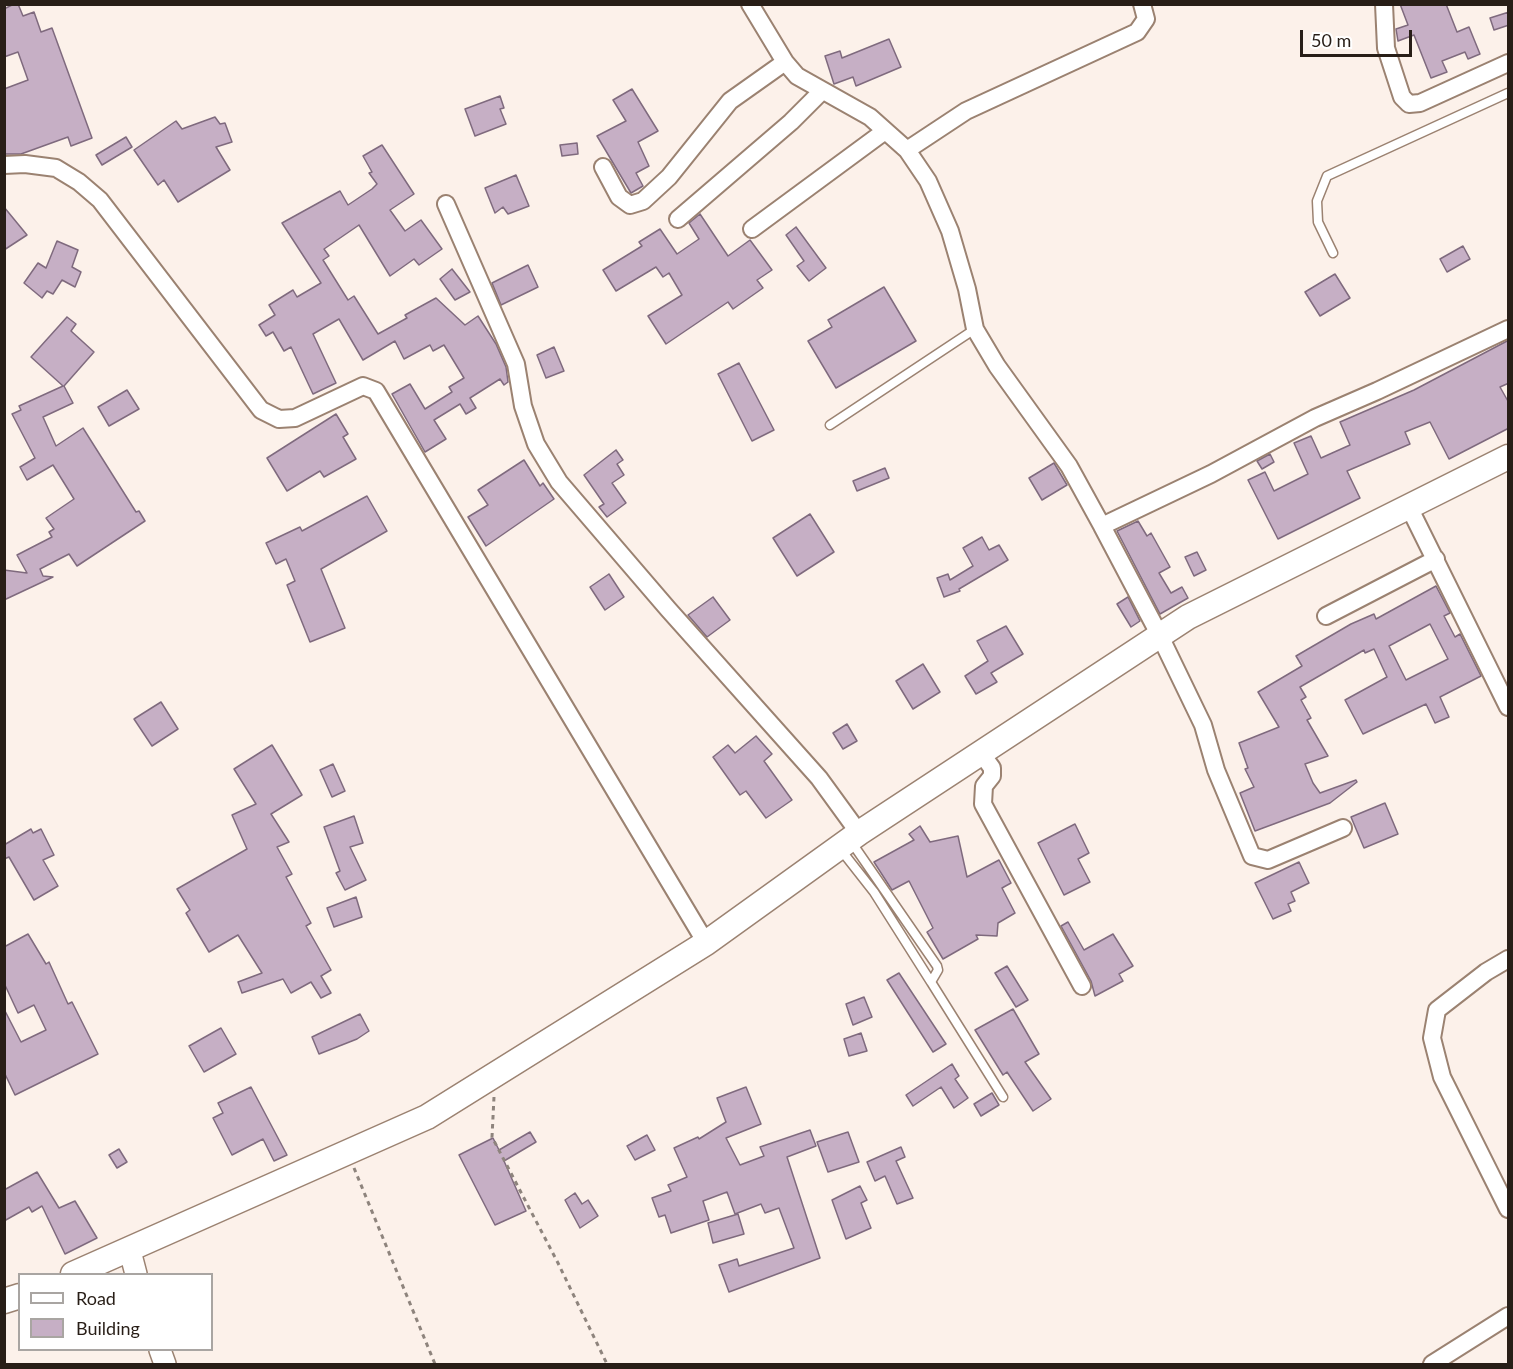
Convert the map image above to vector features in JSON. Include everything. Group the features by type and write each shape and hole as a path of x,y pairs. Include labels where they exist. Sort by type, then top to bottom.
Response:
{"main road":[{"path":"78,1273 427,1117 495,1077 706,943 849,840 1188,617 1509,457"}],"street":[{"path":"906,150 966,111 1137,32 1146,19 1142,4"},
{"path":"1384,4 1386,48 1402,97 1409,104 1420,103 1509,63"},
{"path":"753,6 785,62 797,76 870,117 906,150 928,181 950,231 967,289 975,329 997,366 1069,465 1160,636 1203,725 1216,770 1252,856 1268,860 1343,828"},
{"path":"603,167 619,198 630,205 643,201 669,177 730,101 785,62"},
{"path":"678,219 782,130 822,92"},
{"path":"752,229 885,131"},
{"path":"4,165 25,164 56,168 79,182 100,200 261,410 279,419 295,418 363,386 375,391 706,943"},
{"path":"446,204 516,364 523,406 536,444 560,482 668,609 819,778 849,840"},
{"path":"1102,526 1210,474 1315,418 1377,392 1509,329"},
{"path":"1409,507 1509,707"},
{"path":"1326,616 1436,559"},
{"path":"981,753 992,768 992,776 984,786 983,804 1082,986"},
{"path":"1509,959 1486,972 1437,1010 1432,1038 1442,1077 1509,1209"},
{"path":"130,1251 136,1273"},
{"path":"1432,1365 1509,1316"}],"lane":[{"path":"1333,253 1318,222 1317,201 1327,176 1509,93"},
{"path":"830,425 975,329"},
{"path":"849,840 937,966 938,970 931,982"},
{"path":"849,840 874,892 1003,1097"}],"path":[{"path":"495,1077 492,1137 558,1263 607,1365"},
{"path":"347,1153 435,1365"}],"building":[{"path":"18,4 23,16 34,12 41,32 52,28 92,138 71,146 68,137 21,154 4,154 4,89 28,80 18,52 4,57 4,9"},
{"path":"1400,4 1446,4 1457,32 1469,27 1480,54 1468,59 1465,52 1442,61 1447,72 1431,78 1414,35 1398,41 1396,29 1408,25"},
{"path":"1509,12 1509,25 1494,30 1490,18"},
{"path":"889,39 901,67 856,86 853,77 834,84 825,56 840,51 842,58"},
{"path":"632,89 658,131 638,142 649,166 636,173 643,186 631,193 597,136 626,121 613,100"},
{"path":"500,96 504,108 500,109 506,124 475,136 465,109"},
{"path":"215,117 220,124 225,123 232,142 216,147 230,170 178,202 164,180 158,185 134,150 176,121 182,129"},
{"path":"126,137 132,147 102,165 96,155"},
{"path":"577,143 578,154 562,156 560,145"},
{"path":"382,145 414,194 390,210 405,231 421,220 442,249 419,265 414,259 390,276 359,225 324,249 329,256 323,260 348,300 354,296 378,334 407,318 405,315 436,298 465,325 478,316 496,344 506,367 508,382 504,385 500,379 470,398 476,408 466,414 460,404 434,420 446,439 425,452 392,394 410,384 425,409 452,392 449,387 464,378 444,345 433,351 430,345 404,359 395,341 363,360 339,319 313,334 336,383 313,394 291,347 284,351 273,332 266,336 259,325 275,315 269,305 293,290 297,297 321,283 282,223 340,191 348,205 372,189 377,184 369,173 372,172 363,156"},
{"path":"516,175 529,206 508,214 503,207 495,213 485,188"},
{"path":"4,207 27,235 4,250"},
{"path":"700,214 728,256 750,240 772,270 757,280 763,288 733,309 728,302 666,344 648,316 682,295 669,273 663,277 656,267 616,291 603,270 642,246 639,242 660,229 677,254 699,239 689,223"},
{"path":"796,227 826,268 809,281 797,266 804,261 786,235"},
{"path":"57,241 78,250 72,267 81,272 75,287 62,280 53,294 47,291 42,298 24,283 38,263 46,268"},
{"path":"1463,246 1470,259 1447,272 1440,259"},
{"path":"528,265 538,287 501,305 492,283"},
{"path":"452,269 470,292 455,300 440,279"},
{"path":"1335,274 1350,298 1320,316 1305,292"},
{"path":"884,287 916,341 836,388 808,341 832,327 828,320"},
{"path":"67,317 76,324 71,331 94,352 64,386 73,403 43,417 56,446 83,428 136,512 139,511 145,521 77,566 69,554 40,569 43,576 53,577 4,600 4,570 27,573 17,555 52,537 49,532 54,529 46,518 74,499 53,465 27,480 20,467 35,458 12,414 21,410 19,406 63,386 31,357"},
{"path":"1509,340 1509,383 1500,387 1509,403 1509,428 1449,459 1430,422 1405,432 1410,444 1347,471 1360,498 1278,539 1248,480 1265,472 1274,491 1308,474 1294,443 1311,436 1321,458 1350,445 1340,422 1414,390"},
{"path":"554,347 564,371 546,378 537,355"},
{"path":"739,363 774,430 752,441 718,374"},
{"path":"127,390 139,409 109,426 98,407"},
{"path":"336,414 348,434 343,437 356,459 324,477 320,471 287,491 267,458"},
{"path":"616,450 623,460 617,464 624,475 612,483 626,503 607,517 599,507 604,504 584,475"},
{"path":"1270,454 1274,462 1262,469 1257,461"},
{"path":"524,460 540,486 543,483 554,499 486,546 468,517 488,505 478,490"},
{"path":"1054,463 1067,485 1042,500 1029,478"},
{"path":"885,468 889,478 857,491 853,481"},
{"path":"367,496 387,531 321,569 345,628 310,642 287,585 295,581 286,559 276,564 266,543 300,527 302,531"},
{"path":"810,514 834,552 797,576 773,538"},
{"path":"1138,521 1147,536 1151,533 1170,567 1159,573 1171,593 1182,587 1188,598 1160,614 1117,531"},
{"path":"982,537 989,550 999,545 1008,560 959,589 960,591 944,597 937,578 948,574 950,580 973,566 963,548"},
{"path":"1197,552 1206,570 1194,576 1185,557"},
{"path":"609,574 624,597 605,610 590,587"},
{"path":"1436,586 1450,613 1444,616 1455,637 1460,634 1481,676 1440,697 1449,717 1435,723 1426,704 1363,734 1345,700 1387,677 1374,649 1365,653 1364,650 1300,687 1306,697 1301,700 1311,718 1307,720 1328,756 1305,764 1313,783 1320,793 1356,780 1357,782 1330,803 1255,831 1240,793 1254,787 1245,769 1248,768 1239,743 1279,727 1258,692 1302,666 1296,656 1351,624 1374,614 1376,619","holes":["1430,624 1448,659 1406,680 1389,646"]},
{"path":"713,597 730,620 707,637 688,615"},
{"path":"1128,597 1140,621 1131,627 1117,604"},
{"path":"1006,626 1023,654 991,673 997,682 976,694 965,676 988,661 977,641"},
{"path":"923,664 940,692 913,709 896,681"},
{"path":"161,702 178,729 152,746 134,719"},
{"path":"847,724 857,741 843,749 833,733"},
{"path":"756,736 772,754 764,761 792,800 766,818 746,791 740,795 713,757 728,745 735,753"},
{"path":"272,745 302,795 271,814 289,842 277,847 292,874 286,877 311,923 306,926 331,970 321,976 331,993 321,998 311,982 291,993 283,979 242,993 238,982 262,973 238,935 209,952 186,913 190,910 177,889 247,849 232,815 256,804 234,769"},
{"path":"333,764 345,791 332,797 320,770"},
{"path":"1385,803 1398,834 1364,848 1351,817"},
{"path":"354,816 363,843 350,847 366,880 345,890 336,873 340,871 324,827"},
{"path":"1075,824 1089,853 1078,859 1090,882 1064,895 1038,843"},
{"path":"920,826 930,842 958,836 967,877 999,860 1011,883 1002,888 1015,913 998,923 997,936 976,935 978,939 943,959 927,932 933,928 909,881 892,890 874,862 914,840 909,834"},
{"path":"31,829 33,833 41,829 54,855 43,860 58,886 34,900 9,857 4,859 4,845"},
{"path":"1299,862 1309,883 1291,892 1295,901 1288,904 1291,911 1273,919 1255,883"},
{"path":"356,897 362,917 334,927 327,908"},
{"path":"1068,922 1084,950 1113,934 1133,966 1119,974 1123,981 1095,996 1091,981 1061,926"},
{"path":"28,934 46,964 49,962 68,1004 72,1002 98,1054 15,1095 4,1072 4,1009 21,1042 46,1030 34,1005 18,1013 4,983 4,947"},
{"path":"1007,966 1028,1000 1016,1007 995,973"},
{"path":"899,973 946,1044 933,1052 887,980"},
{"path":"864,997 872,1017 853,1025 846,1004"},
{"path":"1013,1009 1039,1054 1025,1062 1051,1099 1033,1111 1007,1072 1003,1075 975,1030"},
{"path":"360,1014 369,1031 357,1039 319,1054 312,1037"},
{"path":"221,1028 236,1054 204,1072 189,1046"},
{"path":"861,1033 867,1051 849,1056 844,1039"},
{"path":"952,1064 959,1076 955,1079 968,1098 954,1108 941,1087 913,1106 906,1095"},
{"path":"251,1087 287,1155 274,1161 263,1139 232,1155 213,1118 223,1113 218,1103"},
{"path":"746,1087 761,1124 726,1138 740,1165 764,1156 760,1147 810,1130 816,1146 787,1157 820,1258 729,1292 719,1265 737,1259 739,1266 794,1248 779,1208 765,1213 761,1204 735,1214 727,1192 703,1201 709,1220 671,1233 665,1215 659,1217 652,1198 671,1191 668,1185 687,1177 674,1148 698,1137 699,1139 726,1122 717,1098"},
{"path":"992,1093 999,1105 981,1116 974,1104"},
{"path":"530,1132 536,1142 504,1161 526,1211 495,1225 459,1155 493,1138 499,1150"},
{"path":"848,1132 859,1162 828,1172 817,1142"},
{"path":"647,1135 655,1150 635,1160 627,1146"},
{"path":"901,1147 905,1157 896,1161 913,1198 897,1204 885,1176 875,1181 867,1162"},
{"path":"119,1149 127,1162 117,1168 109,1155"},
{"path":"37,1172 59,1208 75,1201 97,1238 65,1254 42,1206 32,1212 29,1207 4,1221 4,1190"},
{"path":"860,1186 867,1200 861,1203 871,1228 846,1239 832,1200"},
{"path":"575,1193 582,1204 588,1200 598,1216 580,1228 565,1200"},
{"path":"738,1214 744,1234 713,1243 708,1223"}]}
